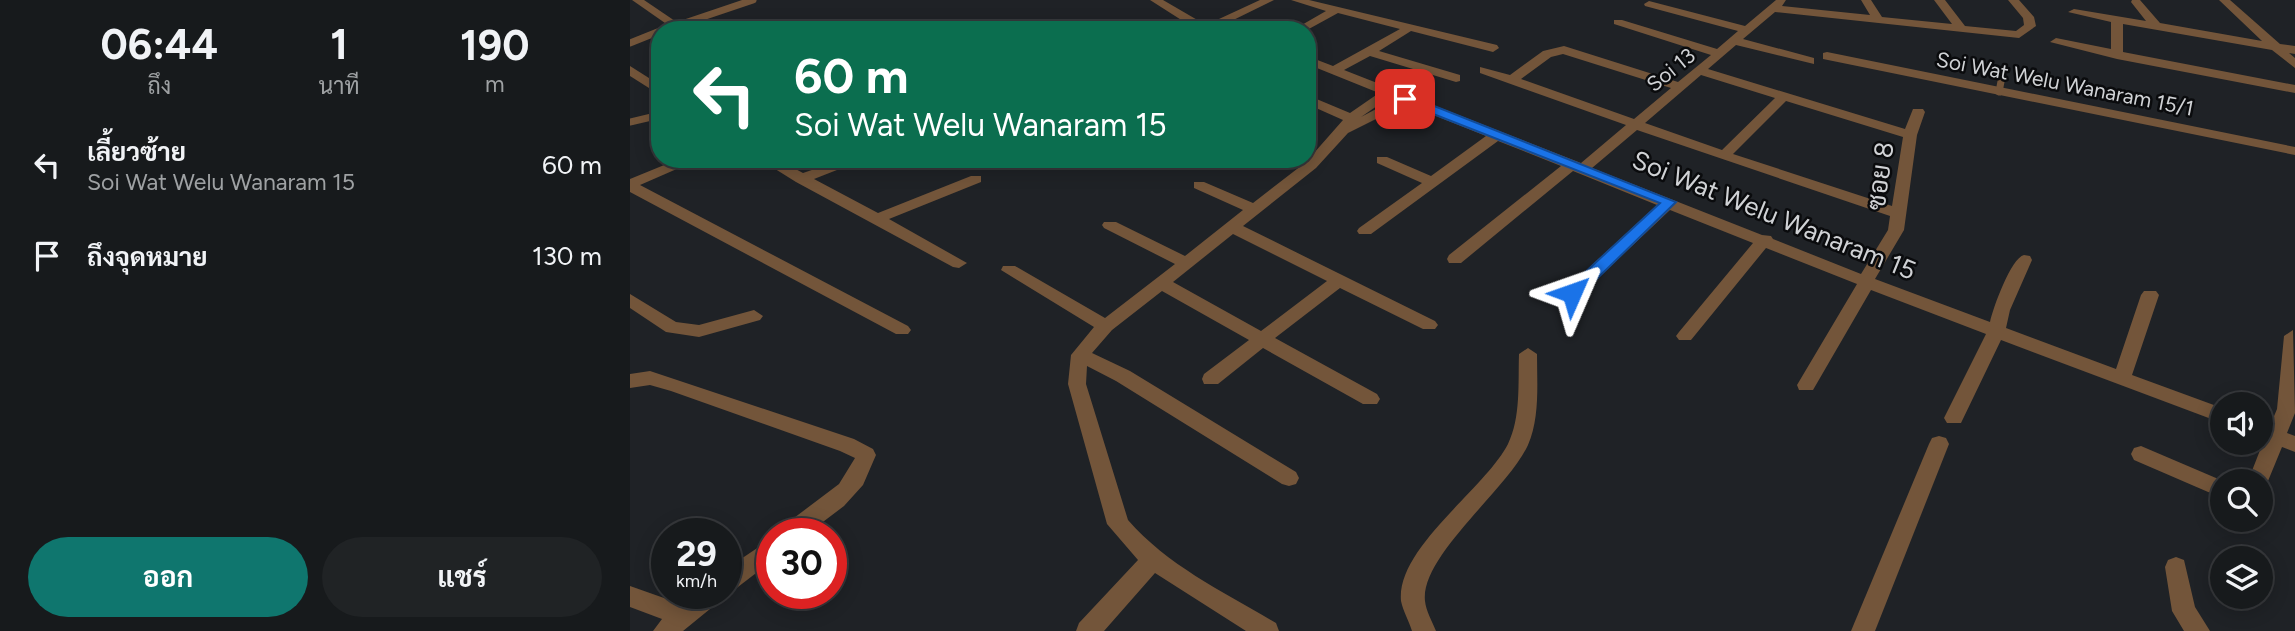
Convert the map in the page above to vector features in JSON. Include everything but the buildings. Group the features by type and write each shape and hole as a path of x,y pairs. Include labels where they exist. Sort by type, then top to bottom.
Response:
{"street":[{"path":"637,0 658,21"},
{"path":"1155,0 1190,21"},
{"path":"1222,21 1269,0"},
{"path":"1296,0 1493,48"},
{"path":"1866,0 1879,20"},
{"path":"1939,0 1962,29"},
{"path":"1777,4 1879,20 1962,29 2026,32 2030,26 2028,17 2012,0"},
{"path":"2224,0 2295,64"},
{"path":"2136,2 2158,28"},
{"path":"1649,4 1747,30"},
{"name":"Soi 13","path":"1455,259 1702,71 1777,4"},
{"path":"1316,21 1336,10"},
{"path":"2074,12 2295,50"},
{"path":"2117,20 2117,54"},
{"path":"1618,22 1721,54"},
{"path":"1348,76 1382,52 1410,27"},
{"path":"1736,41 1810,61"},
{"path":"2056,42 2295,89"},
{"path":"1511,80 1547,54 1564,50 1679,86"},
{"path":"1334,71 1366,51 1382,52 1456,78"},
{"name":"Soi Wat Welu Wanaram 15/1","path":"1828,56 2295,151"},
{"name":"Soi Wat Welu Wanaram 15","path":"1316,64 1765,239 1866,282 2210,411"},
{"path":"1485,70 1724,156 1900,214"},
{"path":"1702,71 1910,135"},
{"path":"631,72 651,85"},
{"path":"1316,155 1352,125 1397,95"},
{"path":"1724,156 1784,96"},
{"path":"1316,104 1352,125"},
{"name":"ซอย 8","path":"1806,385 1866,282 1871,268 1896,230 1910,135 1918,112"},
{"path":"1365,230 1497,135"},
{"path":"1382,160 1432,182"},
{"path":"630,185 667,168"},
{"path":"782,168 959,262"},
{"path":"801,179 832,168"},
{"path":"1267,631 1153,559 1130,540 1118,524 1077,384 1076,368 1080,355 1106,326 1255,210 1300,168"},
{"path":"876,219 976,179"},
{"path":"1199,184 1255,210"},
{"path":"630,185 902,330"},
{"path":"1572,293 1669,202"},
{"path":"1110,225 1186,263"},
{"path":"1232,228 1429,325"},
{"path":"1685,336 1765,239"},
{"path":"1954,418 1997,330 2001,310 2024,260"},
{"path":"1009,270 1106,326"},
{"path":"1210,379 1339,281"},
{"path":"1161,283 1370,399"},
{"path":"2122,378 2150,295"},
{"path":"630,300 672,328 699,331 754,316"},
{"path":"2273,427 2287,409 2293,336"},
{"path":"1424,631 1412,599 1418,573 1438,544 1492,483 1517,446 1526,420 1528,354"},
{"path":"1080,355 1123,376 1289,478"},
{"path":"630,381 650,379 676,384 847,445 866,455 864,470 849,488 811,518"},
{"path":"2273,435 2295,444"},
{"path":"1863,631 1939,444"},
{"path":"2141,454 2210,486"},
{"path":"1088,631 1153,559"},
{"path":"742,571 756,560"},
{"path":"2176,567 2184,611 2198,631"},
{"path":"630,596 674,624 693,609"}],"lane":[{"path":"684,21 753,0"},
{"path":"630,43 651,33"},
{"path":"1999,92 2003,71"},
{"path":"630,121 651,117"}],"route":[{"path":"1405,99 1669,202 1572,293"}]}
